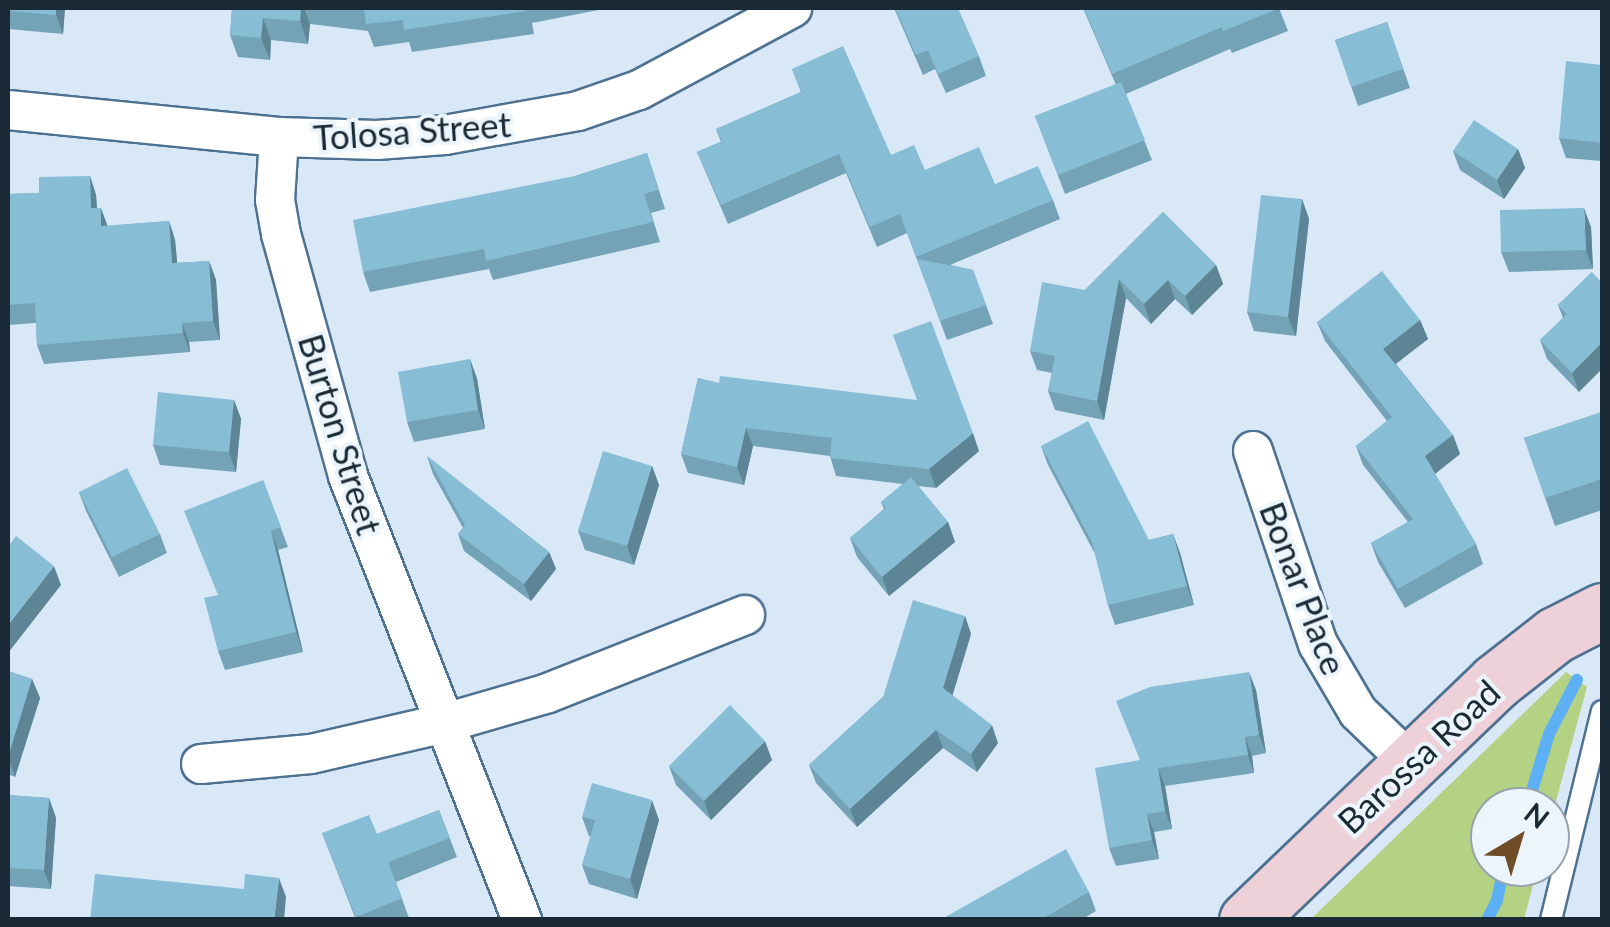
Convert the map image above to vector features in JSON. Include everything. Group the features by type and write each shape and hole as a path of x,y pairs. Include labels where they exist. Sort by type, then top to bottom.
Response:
{"street":[{"name":"Tolosa Street","path":"8,110 279,137 377,140 445,135 578,111 675,73 792,8"},
{"name":"Burton Street","path":"279,137 275,200 281,234 348,476 522,920"},
{"name":"Bonar Place","path":"1253,451 1318,644 1336,680 1358,712 1409,762"},
{"name":"Barossa Road","path":"1247,920 1496,682 1555,635 1602,611"},
{"path":"201,764 310,754 445,723 548,692 744,615"}],"lane":[{"path":"1551,920 1602,711"}],"green space":[{"path":"1566,672 1587,687 1560,787 1470,787 1470,887 1533,887 1524,919 1311,919"}],"building":[{"path":"56,8 56,15 8,11"},
{"path":"232,8 301,8 300,21 263,18 261,38 230,35"},
{"path":"352,8 526,11 404,30 403,20 366,24 364,9"},
{"path":"895,8 958,8 979,56 938,74 928,50 916,55"},
{"path":"1084,8 1280,8 1223,31 1222,27 1112,74"},
{"path":"1387,22 1403,69 1351,87 1335,40"},
{"path":"843,46 891,155 914,145 925,170 979,147 995,184 1038,166 1053,200 916,257 900,214 870,227 839,154 721,205 697,152 722,141 716,129 802,92 792,69"},
{"path":"1566,61 1602,65 1602,143 1559,138"},
{"path":"1121,82 1145,140 1058,175 1035,116"},
{"path":"1474,120 1518,149 1497,180 1453,151"},
{"path":"647,153 658,190 644,194 653,222 486,261 484,249 363,272 353,220 575,176"},
{"path":"90,176 91,208 101,208 101,226 169,221 172,263 209,261 213,321 182,323 183,333 37,345 35,303 8,305 8,194 39,193 39,177"},
{"path":"1261,195 1302,199 1288,317 1247,312"},
{"path":"1584,208 1586,250 1501,252 1500,210"},
{"path":"1163,212 1216,265 1185,296 1168,280 1144,304 1119,279 1097,401 1048,391 1055,356 1030,351 1042,282 1085,290"},
{"path":"917,259 973,270 986,305 940,321"},
{"path":"1382,271 1420,320 1383,349 1453,435 1425,456 1476,544 1398,589 1371,543 1413,519 1356,446 1392,417 1317,322"},
{"path":"1592,272 1602,283 1602,342 1572,373 1540,340 1567,314 1558,305"},
{"path":"931,321 973,433 929,469 830,458 832,438 746,428 737,467 681,454 698,378 719,383 720,376 917,400 893,335"},
{"path":"470,359 478,410 407,422 398,372"},
{"path":"158,392 234,400 229,452 153,445"},
{"path":"1602,412 1602,479 1545,498 1524,438"},
{"path":"1088,421 1149,540 1173,534 1187,586 1108,605 1092,542 1041,446"},
{"path":"603,451 652,466 627,546 578,531"},
{"path":"427,456 549,552 524,584 458,534 465,525"},
{"path":"127,468 160,534 112,557 79,492"},
{"path":"911,477 948,522 882,577 850,538 886,508 881,502"},
{"path":"263,480 281,527 271,531 296,632 218,651 204,598 218,595 184,511"},
{"path":"16,536 54,566 8,625 8,547"},
{"path":"913,600 965,616 943,688 992,725 971,754 936,730 850,809 809,765 883,697"},
{"path":"8,671 32,679 8,757"},
{"path":"1249,672 1259,735 1245,737 1248,755 1158,768 1165,811 1147,814 1152,840 1109,848 1095,768 1140,760 1116,701 1150,687"},
{"path":"730,705 765,741 704,801 669,766"},
{"path":"592,783 652,800 630,879 582,865 595,820 582,817"},
{"path":"8,795 49,798 44,870 8,868"},
{"path":"439,810 450,838 388,862 402,898 356,917 322,833 369,815 377,834"},
{"path":"1066,849 1089,892 1040,920 940,920"},
{"path":"95,874 244,889 245,874 279,878 274,920 90,920"}],"waterway":[{"path":"1533,787 1549,734 1577,680"},
{"path":"1487,920 1500,887"}]}
